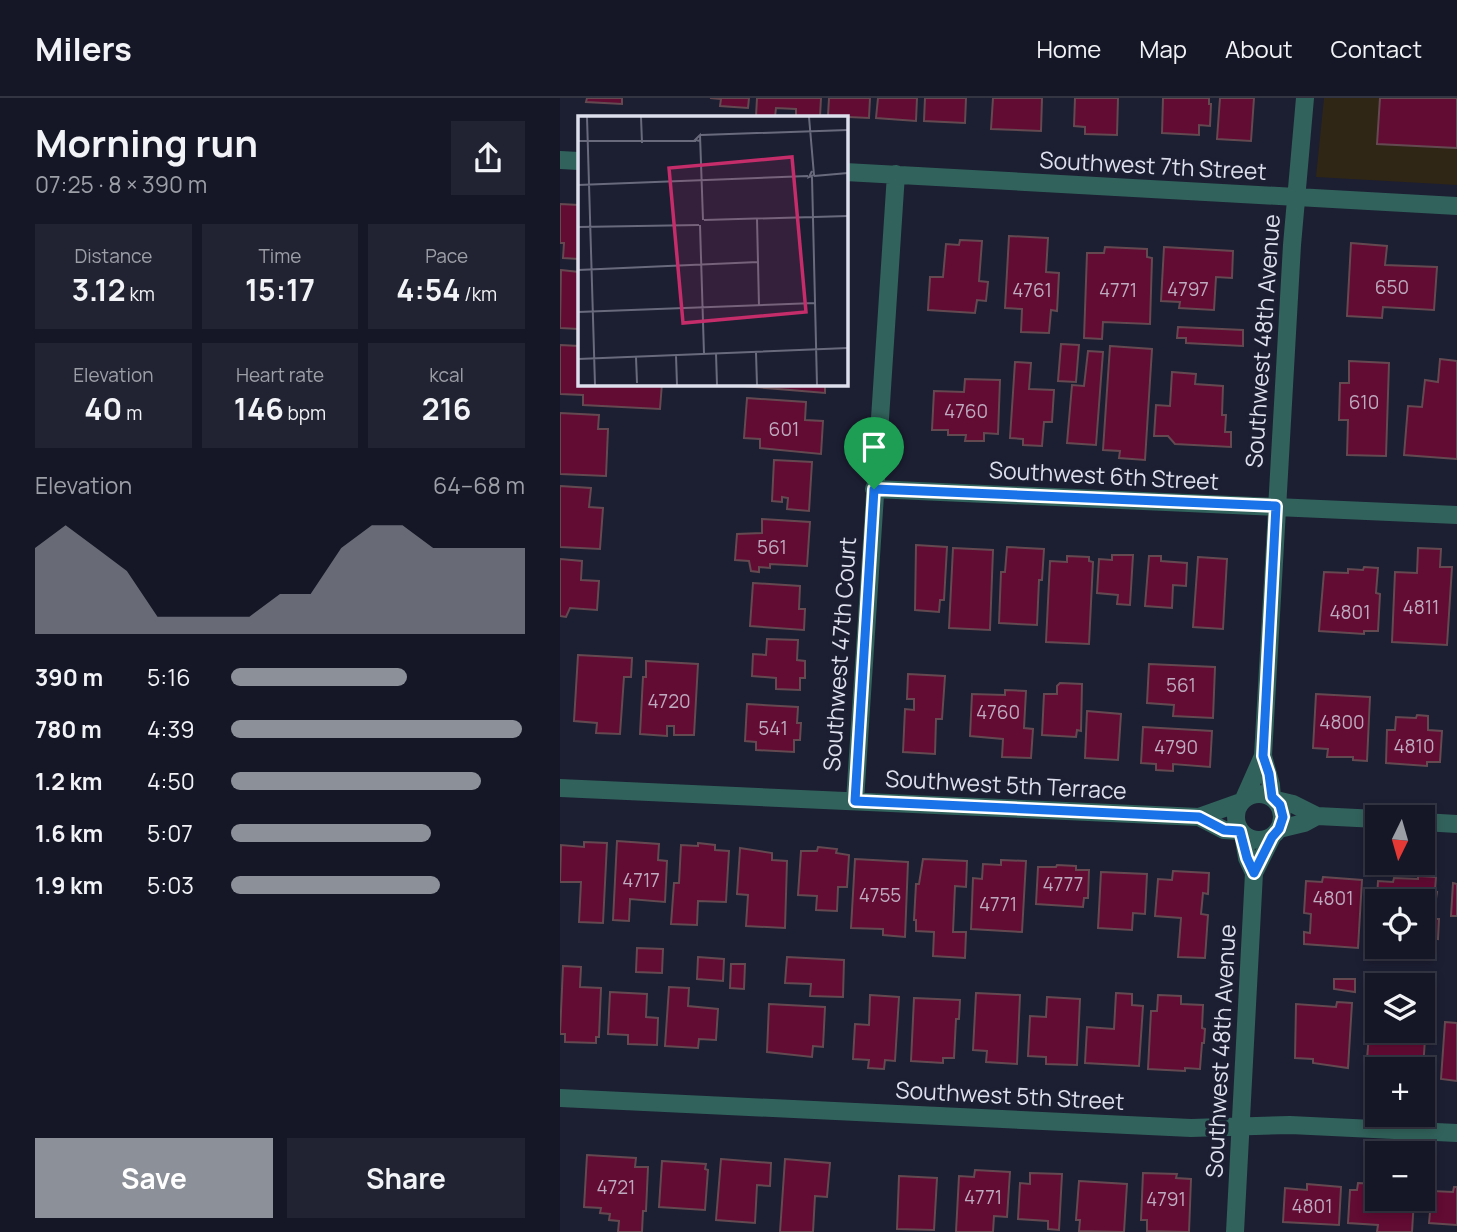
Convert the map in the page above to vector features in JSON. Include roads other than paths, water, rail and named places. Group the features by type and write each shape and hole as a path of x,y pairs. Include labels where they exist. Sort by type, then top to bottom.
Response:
{"street":[{"name":"Southwest 48th Avenue","path":"1274,798 1263,756 1276,506 1305,98"},
{"path":"560,160 578,161"},
{"name":"Southwest 7th Street","path":"847,172 1457,206"},
{"name":"Southwest 47th Court","path":"855,801 896,174"},
{"name":"Southwest 6th Street","path":"874,489 1457,515"},
{"name":"Southwest 48th Avenue","path":"1242,801 1263,756"},
{"name":"Southwest 5th Terrace","path":"560,788 1199,817 1258,793 1293,804 1317,816 1365,818"},
{"path":"1274,798 1282,811 1276,833"},
{"path":"1242,801 1236,820 1242,832"},
{"name":"Southwest 5th Terrace","path":"1199,817 1224,830 1242,832 1257,840 1317,816"},
{"path":"1435,823 1457,824"},
{"name":"Southwest 48th Avenue","path":"1235,1232 1254,873 1243,846 1242,832"},
{"name":"Southwest 48th Avenue","path":"1254,873 1276,833"},
{"name":"Southwest 5th Street","path":"560,1098 1177,1128 1290,1125 1457,1133"}]}
